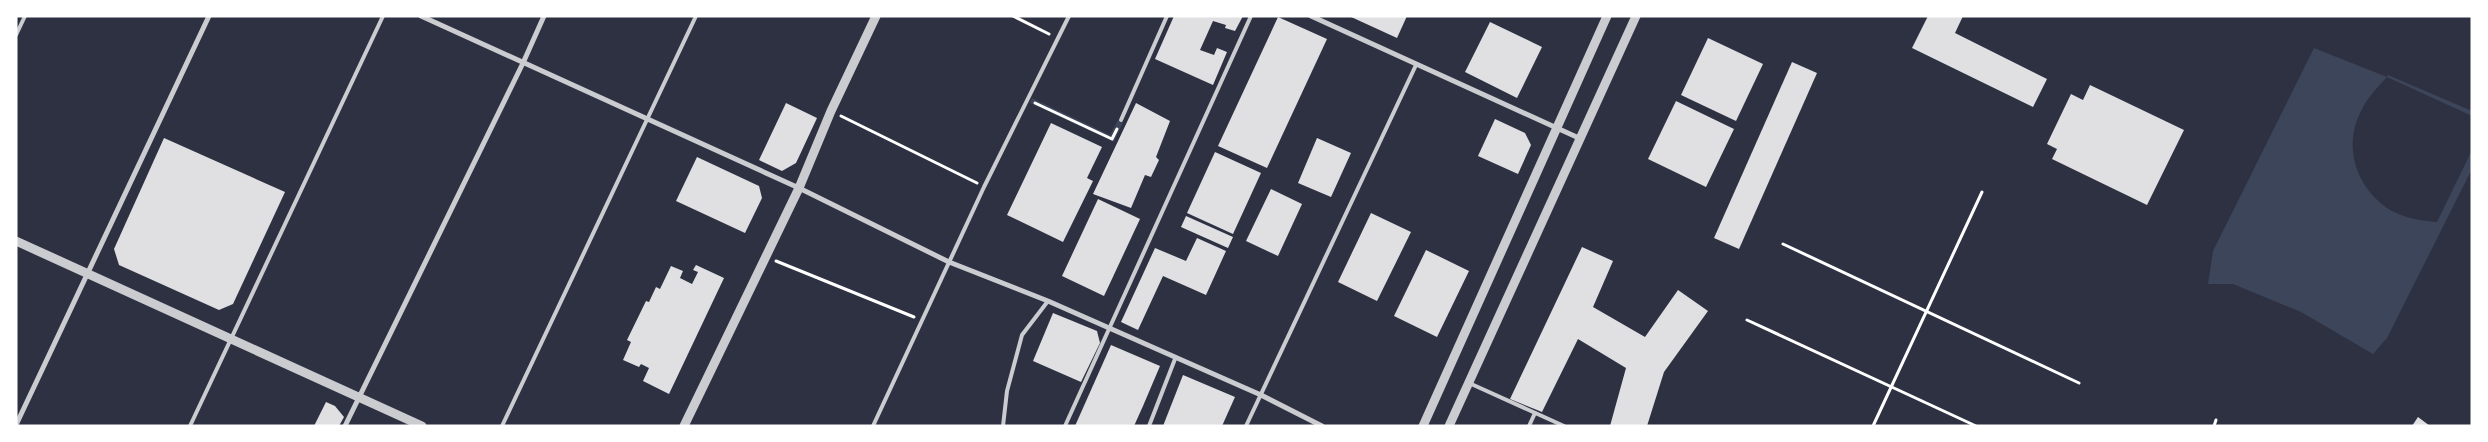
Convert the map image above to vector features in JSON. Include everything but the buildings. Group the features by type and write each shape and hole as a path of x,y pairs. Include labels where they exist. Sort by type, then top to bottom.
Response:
{"street":[{"path":"16,425 86,273 209,16"},
{"path":"421,16 799,188 950,262 1048,302 1261,395 1322,426"},
{"path":"345,426 523,63 544,16"},
{"path":"684,426 764,256 799,188 831,111 876,16"},
{"path":"1423,426 1607,16"},
{"path":"1449,426 1636,16"},
{"path":"1314,17 1581,139"},
{"path":"16,241 231,337 422,426"}],"lane":[{"path":"16,35 25,16"},
{"path":"190,426 383,16"},
{"path":"502,426 649,120 696,16"},
{"path":"873,426 984,186 1069,16"},
{"path":"1121,120 1167,16"},
{"path":"1065,426 1252,16"},
{"path":"1246,426 1416,65"},
{"path":"1003,426 1007,391 1022,334 1048,302"},
{"path":"1149,426 1175,359"},
{"path":"1469,383 1564,426"},
{"path":"1529,426 1535,413"}],"path":[{"path":"1013,16 1059,39"},
{"path":"1027,100 1112,139 1121,120"},
{"path":"831,111 984,186"},
{"path":"1873,426 1928,312 1982,192"},
{"path":"1783,244 2079,383"},
{"path":"764,256 922,320"},
{"path":"1748,320 1976,426"},
{"path":"2214,426 2216,420"}],"shaded area":[{"path":"2314,48 2387,77 2363,106 2355,125 2353,153 2356,167 2370,192 2392,211 2414,219 2437,222 2472,150 2472,169 2387,338 2373,354 2301,312 2233,284 2208,284 2213,251"},
{"path":"2388,75 2472,111 2472,116 2387,77"},
{"path":"1032,98 1110,135 1118,120 1123,122 1114,142 1030,103"}]}
